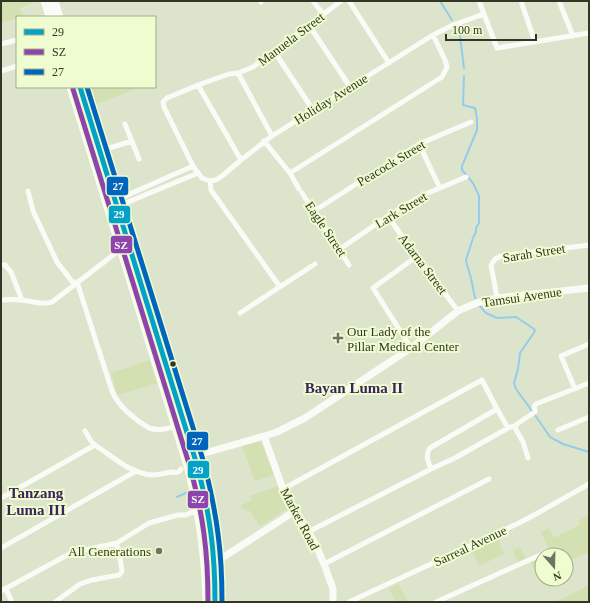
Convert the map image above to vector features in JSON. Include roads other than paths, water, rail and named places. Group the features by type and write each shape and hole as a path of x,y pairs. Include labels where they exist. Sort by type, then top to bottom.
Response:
{"highway":[{"path":"45,1 50,16"},
{"path":"54,1 59,16"},
{"path":"71,88 112,205 190,457 189,467 194,512 202,528 210,566 215,602"},
{"path":"80,88 100,151 112,205"},
{"path":"125,246 176,426 190,457"},
{"path":"189,467 207,507 210,527 210,566 207,602"}],"street":[{"path":"313,1 323,14"},
{"name":"Manuela Street","path":"194,166 162,102 167,98 198,85 253,67 341,1"},
{"path":"349,1 389,63"},
{"path":"479,1 497,48 589,33"},
{"path":"521,1 535,42"},
{"path":"559,1 573,36"},
{"name":"Holiday Avenue","path":"210,181 216,180 222,176 264,141 433,35 452,25 484,14"},
{"path":"309,24 350,87"},
{"path":"290,173 442,77 448,67 433,35"},
{"path":"1,44 16,40"},
{"path":"274,51 313,110"},
{"path":"1,70 16,66"},
{"path":"238,73 272,136"},
{"path":"198,85 241,160"},
{"name":"Peacock Street","path":"314,211 420,144 470,122"},
{"path":"125,124 139,159"},
{"path":"100,151 132,141"},
{"name":"Eagle Street","path":"264,141 290,173 349,265"},
{"path":"420,144 440,188"},
{"path":"112,205 194,166 202,178 210,181 211,190 280,287"},
{"path":"112,205 198,173"},
{"name":"Lark Street","path":"340,249 388,216 421,196 466,177"},
{"path":"28,191 34,211 57,262 75,283 112,391 117,401 124,409 153,430 162,430 176,426"},
{"name":"Adarna Street","path":"388,216 416,257 420,260 458,311"},
{"name":"Sarah Street","path":"497,298 491,265 495,259 501,256 589,245"},
{"path":"1,300 22,300 41,304 52,302 125,246"},
{"path":"411,348 373,288 416,257"},
{"path":"240,313 315,264"},
{"path":"1,265 5,265 11,272 22,300"},
{"name":"Tamsui Avenue","path":"190,457 277,432 305,418 411,348 458,311 476,303 497,298 589,288"},
{"path":"575,389 561,356 589,344"},
{"path":"283,489 482,380 497,409 523,442 528,458"},
{"path":"308,532 455,458 511,427 535,412 534,406 536,404 589,383"},
{"path":"431,469 427,457 427,452 430,448 497,409"},
{"path":"558,430 589,418"},
{"path":"85,431 95,446 127,467 136,471 152,475 165,474 178,468 189,467"},
{"name":"Market Road","path":"264,436 283,489 308,532 324,564 333,589 333,602"},
{"path":"1,498 95,446"},
{"path":"1,548 136,471"},
{"path":"324,564 489,480"},
{"name":"Sarreal Avenue","path":"349,602 519,523 589,484"},
{"path":"210,566 295,511"},
{"path":"12,602 3,590 71,553 117,543 149,523 186,512 194,512"},
{"path":"55,602 80,584 119,575 122,570 117,543"},
{"path":"436,602 534,558"}],"waterway":[{"path":"440,1 452,20"},
{"path":"455,26 460,36 464,68"},
{"path":"464,76 463,105 475,108 477,118 477,130 462,166 462,170 473,183 479,196 479,223 466,260 477,301"},
{"path":"479,305 486,313 497,318 516,317 534,329 535,331 520,353 514,383 516,389 532,411"},
{"path":"535,415 550,437 563,444 589,452"},
{"path":"177,497 188,492"}],"place":[{"name":"Our Lady of the Pillar Medical Center","path":"338,338"},
{"name":"All Generations","path":"159,551"}],"district":[{"name":"Bayan Luma II","path":"354,388"},
{"name":"Tanzang Luma III","path":"36,502"}]}
